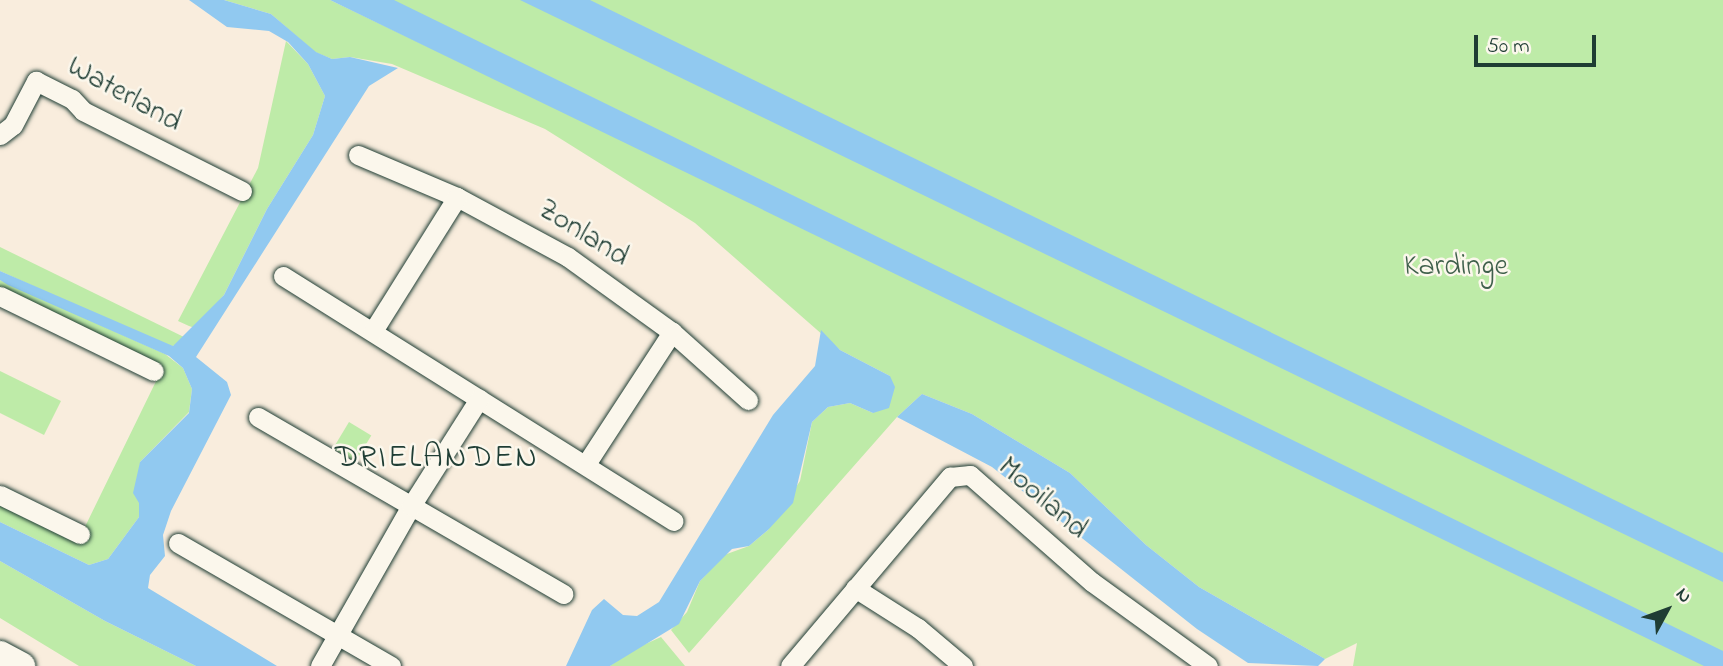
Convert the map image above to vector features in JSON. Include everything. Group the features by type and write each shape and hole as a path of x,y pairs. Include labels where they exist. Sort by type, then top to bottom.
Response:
{"street":[{"name":"Waterland","path":"0,135 13,125 36,81 72,99 83,111 242,191"},
{"name":"Zonland","path":"358,155 457,197 568,257 671,332 748,400"},
{"path":"373,331 457,197"},
{"path":"283,276 674,520"},
{"path":"0,296 154,371"},
{"path":"586,464 671,332"},
{"path":"320,666 411,506 479,399"},
{"path":"258,417 563,594"},
{"name":"Mooiland","path":"790,666 950,477 970,475 1092,582 1208,666"},
{"path":"0,495 79,534"},
{"path":"177,542 391,666"},
{"path":"855,588 918,628 963,666"},
{"path":"0,655 21,666"}],"green space":[{"name":"Kardinge","path":"224,0 330,0 464,64 352,0 1723,0 1723,666 1353,666 1357,643 1325,659 1199,587 1146,545 1070,473 972,414 922,394 897,417 689,653 671,630 687,612 700,581 724,555 749,546 768,530 800,481 812,422 828,407 850,403 873,413 890,376 840,350 695,223 545,129 392,64 350,57 332,59 315,52 271,14"},
{"path":"286,41 308,64 325,96 313,135 267,209 224,295 195,328 178,321 258,168"},
{"path":"0,247 186,338 173,346 163,345 0,271"},
{"path":"0,280 165,354 183,368 192,389 189,412 140,462 139,517 108,559 89,565 0,522 0,500 80,537 161,371 0,287"},
{"path":"0,371 61,401 44,435 0,413"},
{"path":"349,422 371,435 355,462 333,449"},
{"path":"0,561 105,621 196,666 79,666 0,618"},
{"path":"661,637 685,666 610,666 630,651"}],"water":[{"path":"189,0 224,0 271,14 316,52 332,59 350,57 398,68 369,86 196,357 227,382 231,395 171,511 163,535 165,556 150,575 148,588 277,666 196,666 105,621 0,561 0,522 89,565 108,559 139,517 139,503 133,493 140,462 189,413 192,389 183,368 169,356 8,285 0,280 0,271 173,346 224,295 267,209 313,135 325,96 308,64 288,42 269,31 227,27"},
{"path":"330,0 394,0 1723,651 1723,666 1704,666"},
{"path":"520,0 590,0 1723,553 1723,582"},
{"path":"821,330 840,350 890,376 895,387 889,408 873,413 850,403 828,407 812,422 793,503 749,546 732,549 700,581 679,624 610,666 566,666 592,610 604,599 623,615 637,616 659,602 773,415 815,366"},
{"path":"922,394 972,414 1070,473 1146,545 1199,587 1325,659 1318,666 1248,663 1197,629 992,467 897,417"}],"district":[{"name":"DRIELANDEN","path":"437,459"}]}
